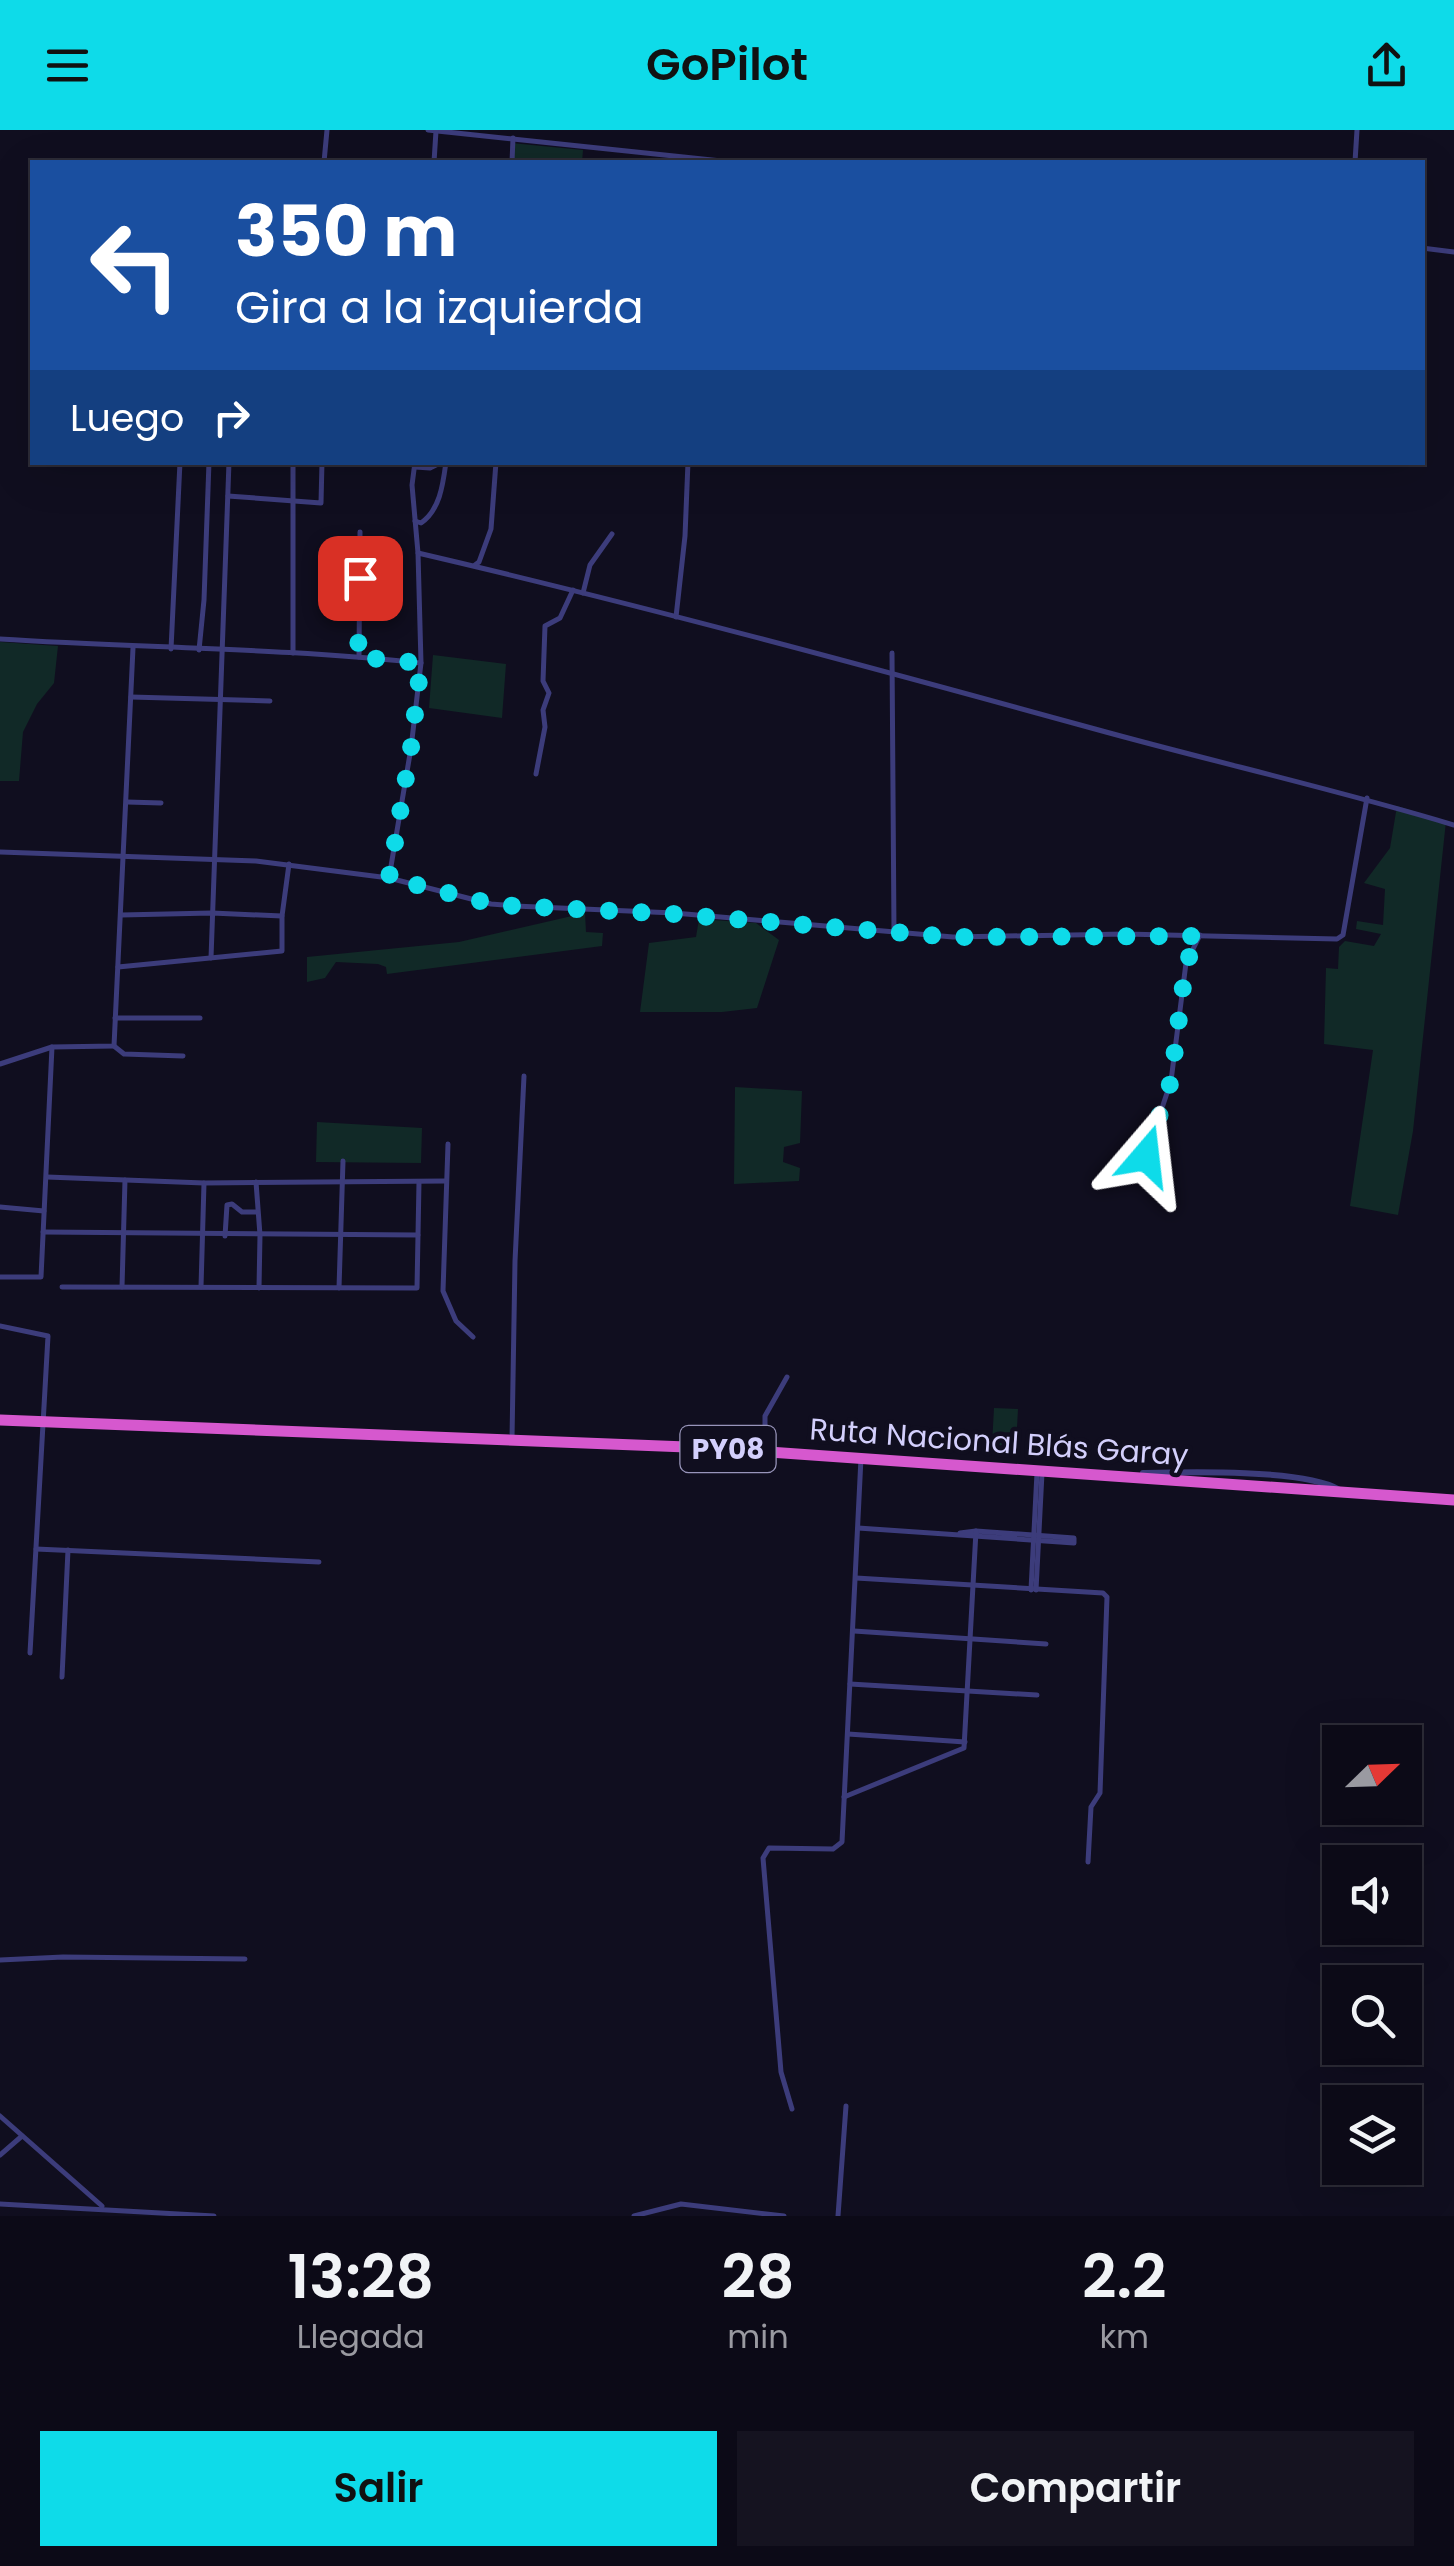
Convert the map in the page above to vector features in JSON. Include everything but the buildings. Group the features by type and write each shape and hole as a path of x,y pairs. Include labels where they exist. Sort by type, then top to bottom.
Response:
{"highway":[{"name":"Ruta Nacional Blás Garay","path":"0,1420 765,1451 1454,1500"}],"street":[{"path":"324,160 327,130"},
{"path":"428,130 699,160"},
{"path":"1355,160 1357,130"},
{"path":"434,160 436,131"},
{"path":"512,160 513,138"},
{"path":"1425,248 1454,252"},
{"path":"171,649 180,465"},
{"path":"199,650 209,465"},
{"path":"211,958 229,465"},
{"path":"293,465 293,652"},
{"path":"228,496 322,503 322,465"},
{"path":"389,878 421,663 412,485 415,465"},
{"path":"415,522 428,518 442,492 444,465"},
{"path":"473,566 479,562 491,529 496,465"},
{"path":"676,618 688,465"},
{"path":"358,657 360,532"},
{"path":"583,593 590,565 612,534"},
{"path":"418,553 830,655 1366,798 1454,826"},
{"path":"536,774 545,727 543,710 549,693 542,681 545,626 560,618 573,590"},
{"path":"0,639 133,648 293,652 421,663"},
{"path":"114,1046 133,648"},
{"path":"892,653 894,932"},
{"path":"131,697 270,701"},
{"path":"0,852 290,864 389,878 492,904 694,915 953,937 1341,938 1366,798"},
{"path":"127,802 160,803"},
{"path":"118,967 282,952 282,916 290,864"},
{"path":"121,915 282,916"},
{"path":"1116,1174 1146,1156 1171,1081 1186,963 1200,936"},
{"path":"116,1018 200,1018"},
{"path":"0,1064 52,1047 114,1046 124,1054 184,1056"},
{"path":"0,1277 41,1278 52,1047"},
{"path":"512,1439 524,1076"},
{"path":"448,1144 444,1292 456,1321 473,1337"},
{"path":"340,1288 342,1161"},
{"path":"47,1177 204,1183 446,1180"},
{"path":"122,1287 124,1180"},
{"path":"256,1182 259,1288"},
{"path":"62,1287 418,1288 419,1182"},
{"path":"201,1288 204,1183"},
{"path":"226,1236 227,1205 232,1204 242,1212 257,1212"},
{"path":"0,1206 44,1212"},
{"path":"43,1232 418,1235"},
{"path":"0,1326 48,1336 30,1654"},
{"path":"765,1451 765,1416 788,1377"},
{"path":"792,2110 781,2072 763,1858 769,1848 839,1847 842,1842 862,1457"},
{"path":"1033,1590 1039,1470"},
{"path":"858,1528 1074,1538 1074,1544 1036,1538"},
{"path":"844,1797 960,1752 965,1742 976,1534"},
{"path":"36,1549 320,1562"},
{"path":"62,1678 68,1550"},
{"path":"856,1578 1103,1593 1106,1597 1100,1793 1092,1808 1088,1862"},
{"path":"853,1630 1046,1644"},
{"path":"850,1684 1037,1694"},
{"path":"848,1734 965,1742"},
{"path":"0,1960 245,1959"},
{"path":"838,2216 846,2106"},
{"path":"0,2116 104,2208"},
{"path":"0,2155 22,2136"},
{"path":"0,2204 214,2216"},
{"path":"634,2216 680,2204 784,2216"}],"green space":[{"path":"511,143 583,150 582,160 511,160"},
{"path":"0,642 58,646 54,683 37,704 23,732 19,781 0,781"},
{"path":"433,655 506,664 502,718 429,708"},
{"path":"1397,806 1446,821 1413,1131 1398,1215 1350,1206 1373,1050 1324,1044 1326,968 1338,969 1339,947 1345,941 1374,946 1381,934 1356,929 1357,921 1383,925 1385,889 1364,883 1390,848"},
{"path":"585,913 586,932 603,933 602,946 387,974 386,967 378,964 336,962 325,978 307,982 307,957 459,942"},
{"path":"699,919 756,923 779,940 757,1008 640,1012 649,943 696,937"},
{"path":"735,1087 802,1091 800,1143 784,1147 783,1162 800,1168 799,1181 734,1184"},
{"path":"317,1122 422,1128 421,1163 316,1162"},
{"path":"994,1408 1018,1409 1016,1446 992,1445"}],"route":[{"path":"360,578 358,657 421,663 389,878 492,904 515,906 741,918 953,937 1200,936 1186,963 1171,1081 1146,1156"}]}
